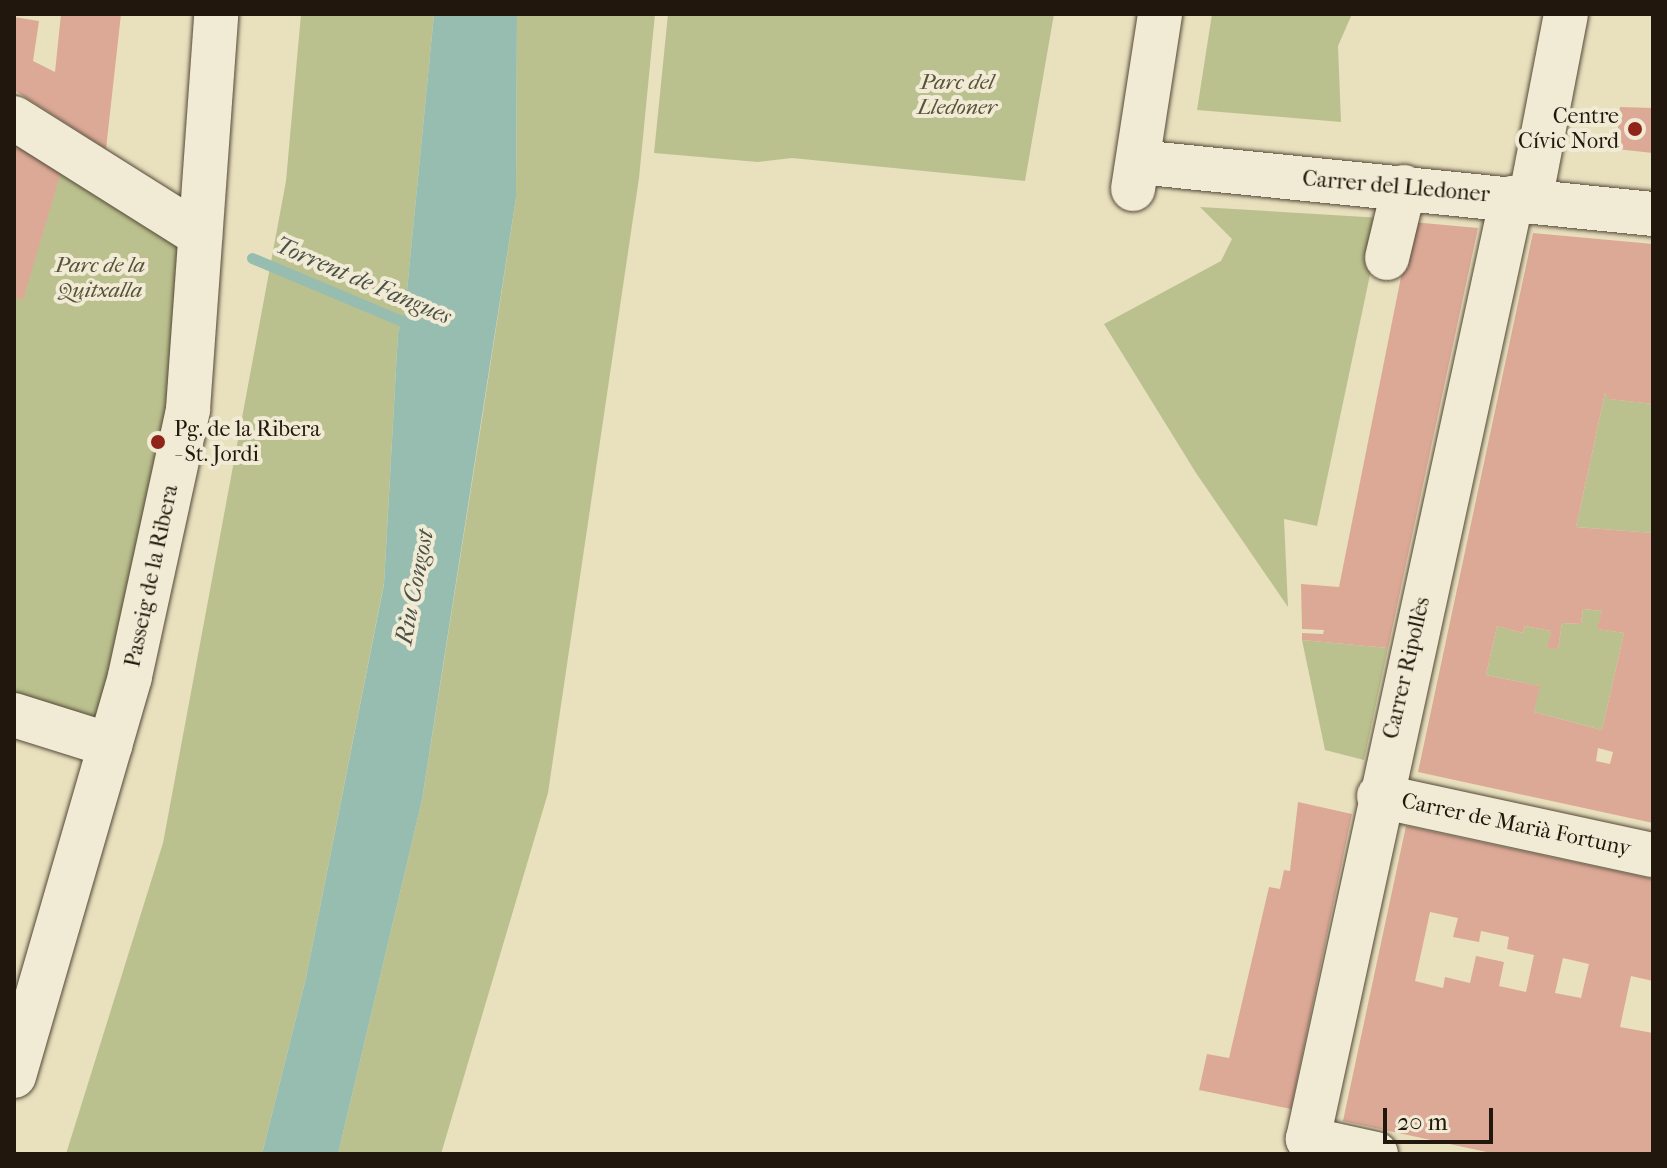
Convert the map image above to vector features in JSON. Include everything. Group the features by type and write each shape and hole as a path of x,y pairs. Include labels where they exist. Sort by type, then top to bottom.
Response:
{"street":[{"name":"Passeig de la Ribera","path":"14,1076 110,745 188,409 216,14"},
{"name":"Carrer del Lledoner","path":"1160,14 1135,177 1404,187 1653,214"},
{"name":"Carrer Ripollès","path":"1376,1154 1308,1139 1379,796 1521,199 1585,14"},
{"path":"14,118 200,235"},
{"path":"1387,258 1404,187"},
{"path":"14,715 110,745"},
{"name":"Carrer de Marià Fortuny","path":"1379,796 1653,855"}],"green space":[{"path":"301,14 434,14 405,311 398,333 384,583 306,978 262,1154 66,1154 163,843 286,181"},
{"path":"517,14 655,14 639,178 548,793 441,1154 338,1154 422,800 482,419 516,198"},
{"name":"Parc del Lledoner","path":"668,14 1054,14 1025,181 792,158 758,162 654,153"},
{"path":"1212,14 1352,14 1338,46 1341,122 1197,110"},
{"name":"Parc de la Quitxalla","path":"14,118 192,229 173,413 110,745 14,715"},
{"path":"1200,207 1382,218 1317,526 1284,519 1288,607 1196,473 1104,324 1221,261 1232,239"},
{"path":"1605,393 1610,399 1653,404 1653,533 1576,527"},
{"path":"1583,609 1602,611 1598,629 1624,633 1602,730 1534,712 1539,686 1486,675 1497,626 1523,633 1525,626 1551,631 1548,647 1558,649 1562,623 1581,624"},
{"path":"1302,640 1388,648 1364,760 1325,750"}],"water":[{"name":"Riu Congost","path":"434,14 517,14 516,198 422,800 338,1154 262,1154 306,978 384,584 398,333 405,311"}],"building":[{"path":"61,14 121,14 106,149 14,90 14,17 39,21 33,61 55,72"},
{"name":"Centre Cívic Nord","path":"1620,107 1653,108 1653,153 1616,149"},
{"path":"14,147 64,162 23,300 14,297"},
{"path":"1412,222 1478,228 1388,648 1302,640 1302,633 1323,634 1324,630 1302,629 1301,584 1339,587"},
{"path":"1533,233 1653,244 1653,404 1609,399 1605,393 1576,527 1653,533 1653,823 1418,772","holes":["1583,609 1602,611 1597,629 1624,633 1602,730 1534,712 1540,686 1486,675 1497,626 1523,633 1525,626 1551,631 1547,648 1558,649 1562,623 1581,624","1598,748 1613,752 1610,764 1596,761"]},
{"path":"1298,802 1352,814 1291,1109 1199,1090 1207,1054 1229,1058 1269,887 1280,889 1284,870 1290,871"},
{"path":"1406,826 1653,879 1653,981 1631,976 1620,1027 1653,1033 1653,1154 1496,1154 1343,1121","holes":["1430,912 1458,918 1453,937 1479,942 1481,931 1509,937 1507,949 1534,955 1526,992 1499,986 1504,962 1476,956 1470,983 1445,977 1443,988 1415,981","1563,958 1589,964 1581,998 1555,993"]}],"waterway":[{"name":"Torrent de Fangues","path":"252,258 414,326"}],"place":[{"name":"Centre Cívic Nord","path":"1635,129"},
{"name":"Pg. de la Ribera - St. Jordi","path":"158,442"}]}
